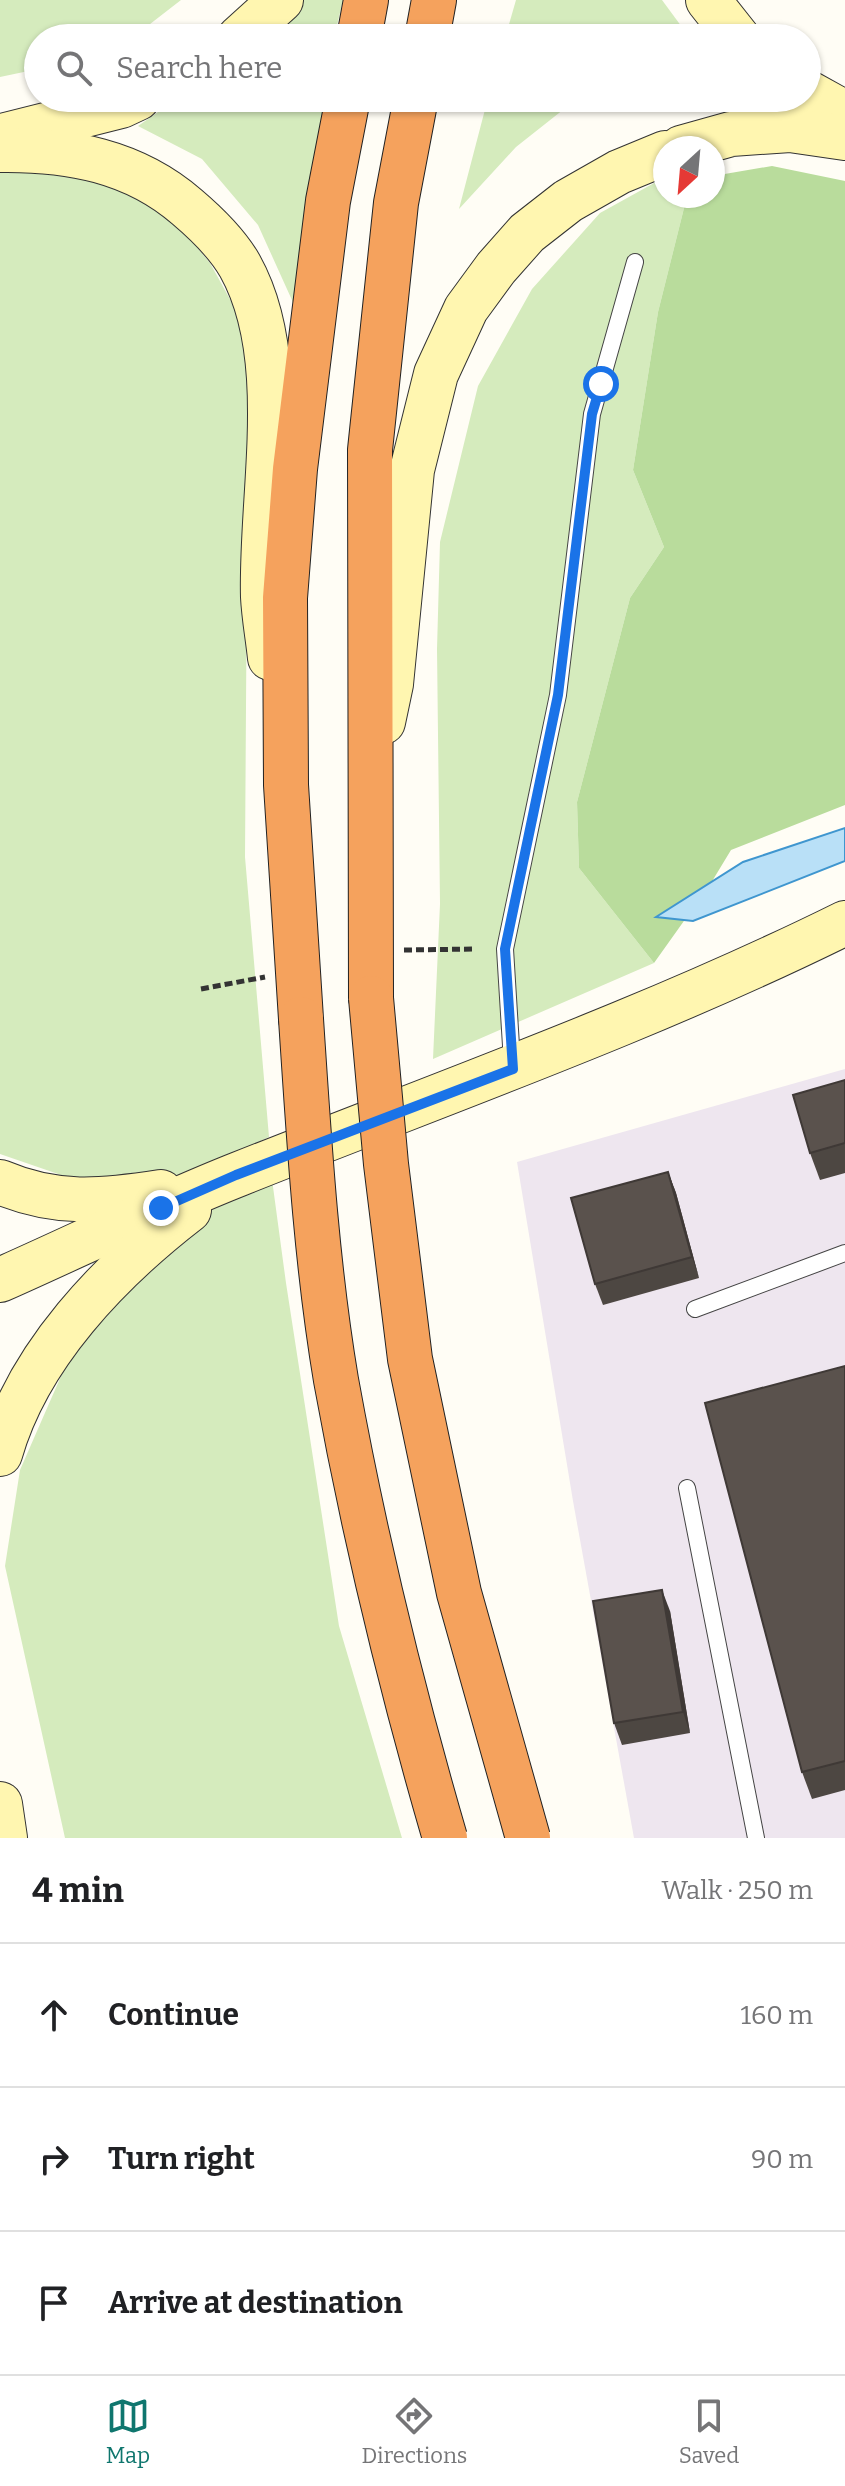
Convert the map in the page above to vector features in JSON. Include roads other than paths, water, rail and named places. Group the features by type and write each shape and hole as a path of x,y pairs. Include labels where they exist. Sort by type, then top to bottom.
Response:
{"highway":[{"path":"362,24 366,0"},
{"path":"430,24 434,0"},
{"path":"345,112 328,201 295,469 285,598 286,785 312,1190 336,1378 380,1600 410,1719 445,1838"},
{"path":"413,112 396,203 370,450 371,998 386,1164 410,1359 459,1593 528,1838"}],"main road":[{"path":"254,24 281,0"},
{"path":"708,0 727,24"},
{"path":"821,100 845,113"},
{"path":"0,137 98,112"},
{"path":"724,136 790,130 845,138"},
{"path":"0,150 39,149 87,156 126,168 170,192 210,227 239,265 256,301 270,372 263,598 286,785"},
{"path":"370,791 391,684 412,470 436,374 466,309 527,233 568,201 619,172 653,158"},
{"path":"0,1280 225,1180 513,1069 653,1010 845,923"},
{"path":"0,1182 34,1195 91,1201 225,1180"},
{"path":"0,1454 33,1376 59,1337 95,1296 135,1258 225,1180"},
{"path":"0,1804 5,1838"}],"lane":[{"path":"513,1069 505,949 558,695 592,414 635,262"},
{"path":"695,1309 845,1253"},
{"path":"687,1488 756,1838"}],"water":[{"path":"845,828 845,861 693,921 656,917 743,862"}]}
